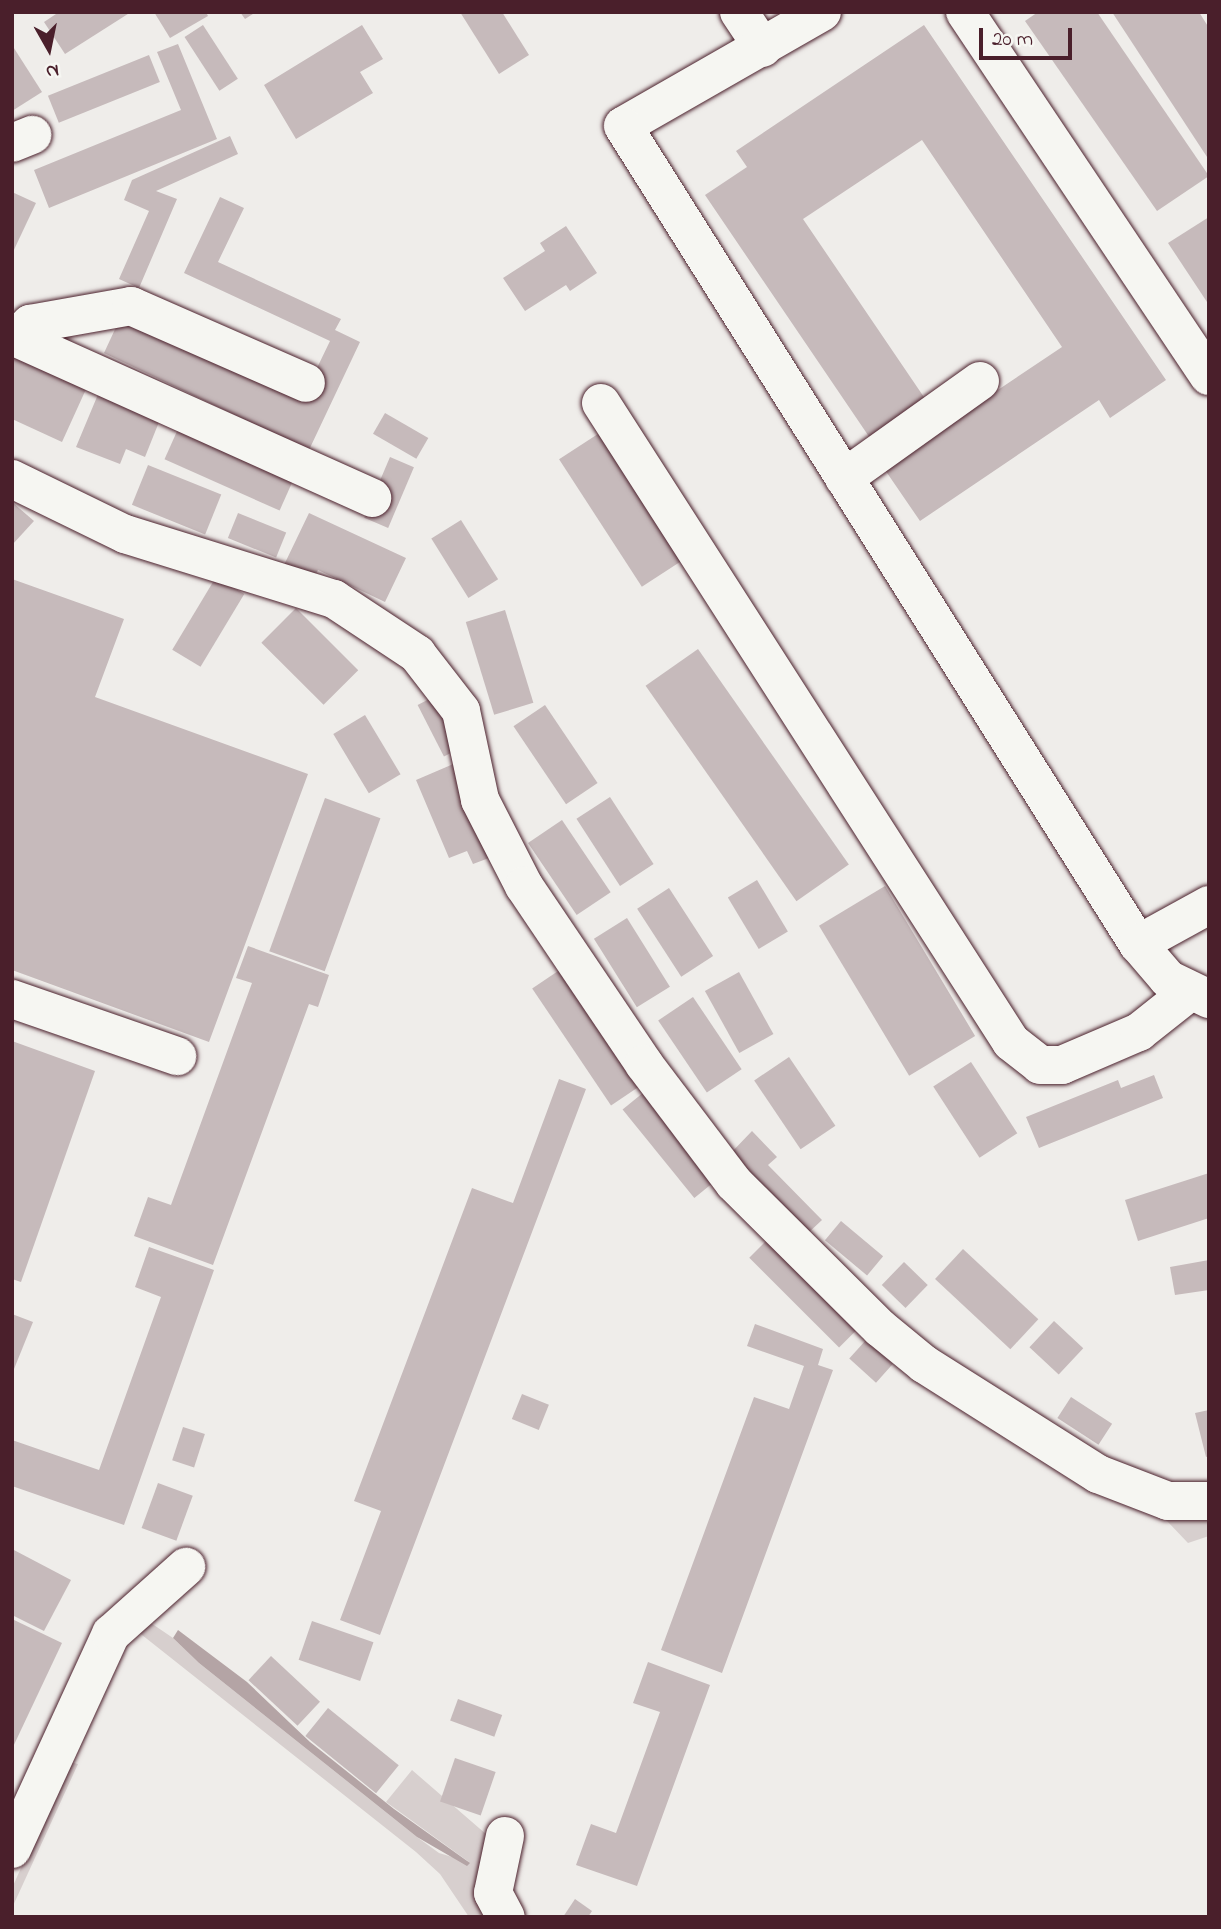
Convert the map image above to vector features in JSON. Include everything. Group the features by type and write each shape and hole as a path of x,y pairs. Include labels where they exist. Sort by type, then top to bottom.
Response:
{"street":[{"path":"739,12 763,48"},
{"path":"822,12 623,126 1138,944 1168,979 1199,996"},
{"path":"965,12 1209,376"},
{"path":"306,383 131,306 30,324 14,337 372,498"},
{"path":"844,478 980,381"},
{"path":"601,403 1011,1042 1040,1065 1062,1065 1139,1032 1199,996"},
{"path":"12,479 125,534 334,599 417,654 461,711 480,800 524,886 644,1065 734,1183 880,1328 924,1364 1098,1474 1168,1502 1209,1501"},
{"path":"1138,944 1209,905"},
{"path":"12,999 177,1056"},
{"path":"12,1849 111,1634 186,1567"},
{"path":"505,1836 493,1893 506,1917"}],"shaded area":[{"path":"1147,1500 1209,1509 1209,1536 1188,1543"},
{"path":"145,1619 173,1638 199,1663 417,1837 439,1853 469,1862 386,1802 412,1770 494,1841 492,1917 469,1917 440,1874 416,1852 137,1631"},
{"path":"178,1630 247,1682 310,1742 394,1809 470,1863 467,1866 417,1837 199,1663 173,1638"},
{"path":"69,1762 78,1764 12,1908 12,1888"}],"building":[{"path":"59,12 131,12 65,54 44,22"},
{"path":"154,12 206,12 208,16 170,38"},
{"path":"240,12 256,12 245,19"},
{"path":"460,12 502,12 529,55 499,74"},
{"path":"1038,12 1097,12 1209,176 1157,211 1025,21"},
{"path":"1112,12 1199,12 1209,28 1209,160"},
{"path":"203,25 238,79 219,91 185,37"},
{"path":"362,25 383,59 360,72 373,93 296,139 264,85"},
{"path":"924,25 1166,380 1110,418 1099,400 920,521 883,467 1062,347 922,140 803,219 930,406 874,444 705,195 747,167 736,151"},
{"path":"178,44 217,139 49,208 34,170 181,110 157,52"},
{"path":"12,45 42,92 12,111"},
{"path":"149,55 160,82 59,123 48,96"},
{"path":"230,136 238,154 156,191 177,199 139,288 119,279 149,211 124,200 132,180"},
{"path":"12,192 36,203 12,254"},
{"path":"220,197 244,208 218,262 341,319 335,330 360,342 309,450 104,353 123,312 303,397 330,341 184,273"},
{"path":"1209,217 1209,305 1168,243"},
{"path":"566,226 597,273 570,291 566,285 525,311 503,278 545,251 540,243"},
{"path":"12,353 87,387 62,442 12,419"},
{"path":"99,392 161,417 145,457 126,449 120,464 76,447"},
{"path":"385,413 428,438 416,459 373,434"},
{"path":"182,420 297,471 280,511 165,459"},
{"path":"601,432 684,559 642,587 559,459"},
{"path":"390,457 414,467 388,528 364,518"},
{"path":"148,465 221,495 205,534 132,505"},
{"path":"12,502 34,521 12,545"},
{"path":"238,513 286,532 276,558 228,538"},
{"path":"309,513 406,558 385,602 318,570 314,578 284,565"},
{"path":"461,520 498,579 468,598 431,539"},
{"path":"216,577 244,594 201,667 172,650"},
{"path":"12,579 124,619 95,697 308,774 209,1042 12,970"},
{"path":"296,608 358,670 324,705 261,643"},
{"path":"505,610 533,703 494,715 466,622"},
{"path":"698,649 849,864 796,901 646,686"},
{"path":"439,694 465,746 444,757 418,705"},
{"path":"545,705 598,783 566,804 513,726"},
{"path":"365,715 401,774 369,793 333,734"},
{"path":"458,762 497,855 473,864 467,851 449,858 416,780"},
{"path":"610,797 654,864 620,886 576,819"},
{"path":"325,798 380,818 325,971 269,951"},
{"path":"562,820 611,892 577,915 528,843"},
{"path":"757,880 788,931 759,949 728,898"},
{"path":"885,886 975,1036 909,1076 819,926"},
{"path":"669,888 713,956 681,977 637,909"},
{"path":"627,918 670,987 637,1007 594,939"},
{"path":"248,946 329,975 318,1007 309,1004 213,1265 134,1236 148,1197 171,1205 252,983 236,978"},
{"path":"567,965 646,1082 611,1105 532,988"},
{"path":"739,972 773,1034 739,1053 705,991"},
{"path":"693,997 742,1069 707,1093 658,1020"},
{"path":"12,1041 95,1071 21,1282 12,1279"},
{"path":"789,1057 835,1126 801,1149 754,1080"},
{"path":"971,1062 1017,1133 980,1158 933,1087"},
{"path":"1154,1075 1163,1098 1039,1148 1026,1117 1118,1080 1121,1088"},
{"path":"559,1079 586,1089 380,1635 340,1620 381,1511 354,1501 472,1188 513,1203"},
{"path":"649,1088 721,1177 694,1198 623,1109"},
{"path":"752,1131 777,1157 768,1165 822,1220 806,1235 728,1156"},
{"path":"1209,1173 1209,1218 1138,1241 1125,1200"},
{"path":"841,1221 883,1256 867,1276 825,1240"},
{"path":"774,1233 864,1323 839,1348 749,1258"},
{"path":"149,1247 214,1270 124,1525 12,1486 12,1440 99,1470 161,1297 135,1287"},
{"path":"963,1249 1038,1319 1010,1349 935,1279"},
{"path":"1209,1260 1209,1290 1175,1295 1170,1267"},
{"path":"904,1262 928,1285 906,1308 882,1285"},
{"path":"12,1314 33,1322 12,1374"},
{"path":"1054,1321 1083,1348 1059,1375 1029,1347"},
{"path":"755,1324 823,1349 818,1365 833,1370 722,1673 661,1650 754,1397 789,1409 804,1366 747,1346"},
{"path":"866,1340 893,1364 876,1383 849,1359"},
{"path":"522,1394 549,1405 539,1430 512,1419"},
{"path":"1071,1397 1112,1424 1098,1445 1057,1418"},
{"path":"1209,1410 1209,1456 1206,1457 1195,1413"},
{"path":"183,1427 205,1434 194,1467 172,1460"},
{"path":"158,1483 193,1496 176,1541 142,1528"},
{"path":"12,1549 71,1580 44,1631 12,1615"},
{"path":"12,1619 62,1643 12,1749"},
{"path":"312,1621 373,1642 360,1681 299,1660"},
{"path":"271,1656 320,1702 297,1726 248,1680"},
{"path":"648,1662 710,1685 637,1886 576,1865 591,1824 616,1833 660,1712 633,1703"},
{"path":"458,1699 502,1715 494,1737 450,1721"},
{"path":"328,1708 399,1765 376,1793 305,1736"},
{"path":"455,1758 496,1772 481,1815 440,1801"},
{"path":"575,1899 592,1911 588,1917 563,1917"}]}
